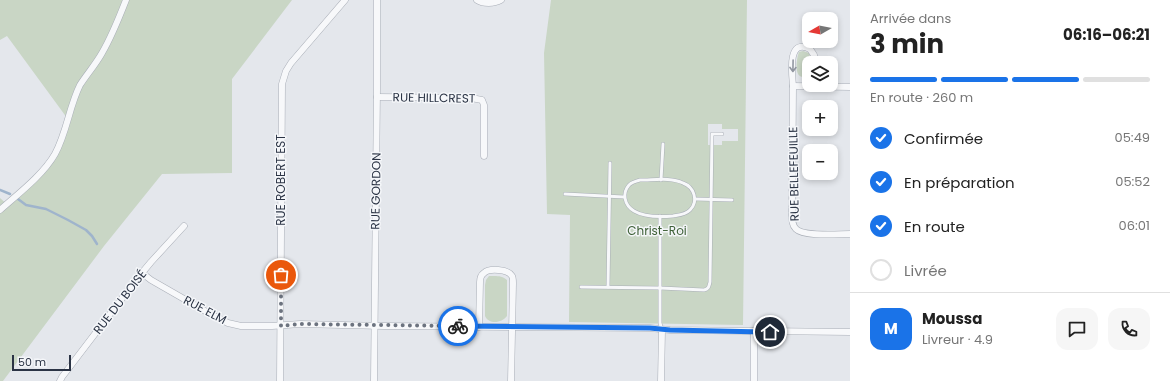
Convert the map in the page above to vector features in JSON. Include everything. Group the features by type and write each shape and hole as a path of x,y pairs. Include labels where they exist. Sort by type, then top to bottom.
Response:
{"street":[{"path":"0,210 38,175 55,154 63,135 73,100 102,53 126,0"},
{"name":"RUE ROBERT EST","path":"280,381 282,84 286,71 291,63 345,0"},
{"name":"RUE GORDON","path":"374,381 377,0"},
{"path":"477,0 482,3 501,0"},
{"name":"RUE BELLEFEUILLE","path":"814,56 810,49 803,47 796,49 793,55 793,224 795,228 803,234 850,234"},
{"path":"793,86 802,86"},
{"path":"838,87 850,87"},
{"name":"RUE HILLCREST","path":"377,97 472,98 482,100 484,105 484,156"},
{"name":"RUE DU BOISÉ","path":"60,381 142,273 184,226"},
{"path":"479,326 481,276 487,271 499,270 508,273 512,276 511,381"},
{"name":"RUE ELM","path":"142,273 198,308 224,321 241,326 281,326 300,324 754,332 850,332"},
{"path":"661,381 662,330"},
{"path":"754,332 754,381"}],"lane":[{"path":"581,287 608,286 707,289 709,286 712,134 722,134"},
{"path":"661,180 663,144"},
{"path":"608,286 610,163"},
{"path":"640,180 661,180 682,182 693,190 695,199 690,210 682,214 660,216 646,215 634,211 629,207 624,197 629,185 640,180"},
{"path":"565,194 624,197"},
{"path":"695,199 732,200"},
{"path":"660,216 660,323 662,330"}],"green space":[{"path":"0,0 292,0 232,79 232,173 162,174 104,246 3,381 0,381 0,198 9,206 43,174 70,122 7,36 0,40"},
{"name":"Christ-Roi","path":"551,0 747,0 743,325 569,322 570,215 547,214 544,53","holes":["708,124 722,124 722,129 738,129 738,141 722,141 722,145 708,145"]},
{"path":"803,51 809,53 810,56 802,56 802,76 798,74 797,71 797,58 799,52"},
{"path":"489,276 501,277 507,280 507,316 496,322 489,321 485,316 485,285"}],"waterway":[{"path":"0,190 10,194"},
{"path":"18,199 26,205 46,209 86,230 97,244"}],"way so far":[{"path":"281,275 281,326 300,324 458,326"}],"route":[{"path":"458,326 650,328 670,330 770,332"}]}
